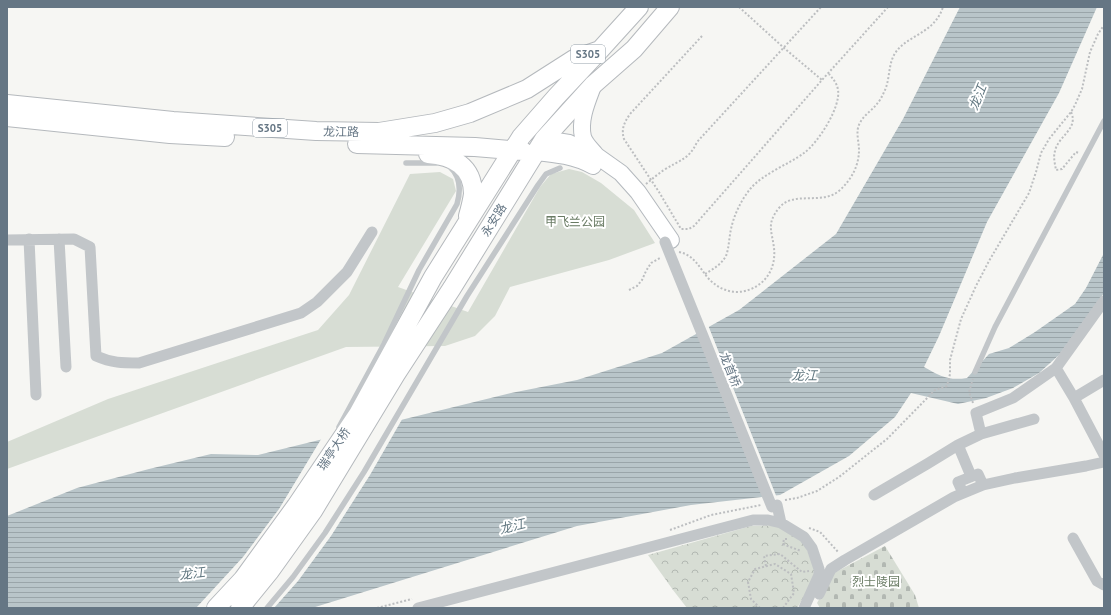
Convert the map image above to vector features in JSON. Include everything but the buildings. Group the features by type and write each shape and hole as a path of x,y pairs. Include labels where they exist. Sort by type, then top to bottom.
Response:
{"main road":[{"name":"龙江路","path":"7,104 173,121 316,132 379,132 435,123 470,113 527,89 574,59 600,50 639,7"},
{"name":"S305","path":"593,85 634,48 670,7"},
{"name":"永安路","path":"426,273 466,226 517,144 556,97 600,50"},
{"name":"永安路","path":"460,292 540,145 593,85"},
{"name":"龙江路","path":"7,118 170,134 315,143 475,147 517,144"},
{"path":"379,132 540,145"},
{"path":"401,146 419,153 441,155 457,161 466,170 471,181 473,195 466,226"},
{"name":"瑞亭大桥","path":"212,608 243,579 296,506 358,414 426,273"},
{"name":"瑞亭大桥","path":"240,608 270,571 313,511 396,374 460,292"}],"street":[{"path":"593,85 584,111 582,126 583,138 597,156"},
{"path":"540,145 569,143 597,156 621,173 638,192 670,247"},
{"path":"540,145 592,165 615,180 631,196 670,247"},
{"path":"7,240 74,239 90,247 96,356 110,362 139,363 301,313 317,302 347,272 372,232"},
{"path":"29,239 36,395"},
{"path":"59,239 66,367"},
{"name":"龙首桥","path":"670,247 778,504 781,523"},
{"path":"981,434 976,413 1013,398 1056,368 1103,304"},
{"path":"1056,368 1074,398 1104,455"},
{"path":"1074,398 1104,380"},
{"path":"874,495 958,445 981,434 1034,419"},
{"path":"958,445 971,476"},
{"path":"813,608 831,568 954,497 983,485 1104,462"},
{"path":"963,493 958,482 971,476 978,474 983,485"},
{"path":"418,608 754,520 768,520 781,523 804,537 812,548 819,569 819,575 804,608"},
{"path":"1073,538 1097,581 1104,585"}],"lane":[{"path":"975,372 995,328 1104,121"},
{"path":"336,432 384,344 426,273 457,204 460,192 457,176 449,166 439,163 406,163"},
{"path":"267,608 293,577 326,533 364,472 460,292 546,174 560,168"},
{"path":"239,573 287,514 329,445"},
{"path":"212,608 229,584"}],"path":[{"path":"739,7 822,80"},
{"path":"638,192 664,169 680,161 692,152 697,142 822,7"},
{"path":"702,36 623,123 622,133 624,139 681,229 689,229 694,226 888,7"},
{"path":"629,290 637,286 651,263 670,247 693,258 705,274 717,286 727,292 738,292 750,289 762,282 770,274 775,260 771,233 772,220 779,207 790,200 803,198 814,199 828,196 839,191 849,180 857,164 859,150 857,136 859,124 877,105 885,91 888,72 894,54 906,42 923,33 935,22 943,7"},
{"path":"778,504 817,490 839,478 887,439 935,390 947,386 950,374 950,360 961,320 976,286 1029,194 1041,153 1049,139 1071,112 1082,89 1090,52 1104,25"},
{"path":"705,274 718,266 726,256 731,228 739,206 752,187 806,152 820,136 832,117 838,90 835,82 829,74"},
{"path":"1071,112 1073,117 1072,124 1059,141 1055,150 1054,160 1056,170 1062,168 1076,152 1085,157"},
{"path":"973,404 969,392 975,372"},
{"path":"820,532 845,560"},
{"path":"788,539 784,539 783,544 785,546 806,553"},
{"path":"766,566 764,556 780,554 802,572 812,570"},
{"path":"760,608 751,600 748,582 755,569 775,564 791,574 794,593 783,608"}],"green space":[{"name":"甲飞兰公园","path":"569,169 582,172 601,183 634,210 655,243 609,260 510,287 495,316 475,336 445,346 346,347 7,469 7,442 108,399 318,330 349,295 410,174 440,172 453,179 456,191 398,287 468,312 540,187 551,174"},
{"path":"776,525 803,539 817,576 797,608 687,608 648,555 751,526"},
{"name":"烈士陵园","path":"885,546 915,595 919,608 820,608 817,603 834,573"}],"water":[{"name":"龙江","path":"960,7 1097,7 1059,93 987,222 939,336 924,367 945,377 955,379 967,378 989,354 1009,348 1075,304 1086,288 1104,253 1104,293 1059,355 1039,373 1013,388 986,398 958,404 911,393 895,417 849,456 780,495 691,505 577,526 312,608 7,608 7,516 77,488 211,454 258,455 511,393 577,380 662,353 739,310 836,234 903,119"}],"pier":[{"path":"708,325 777,498 764,499 697,331"},
{"path":"404,416 370,475 331,536 298,581 274,608 196,608 243,557 279,509 323,436"}]}
